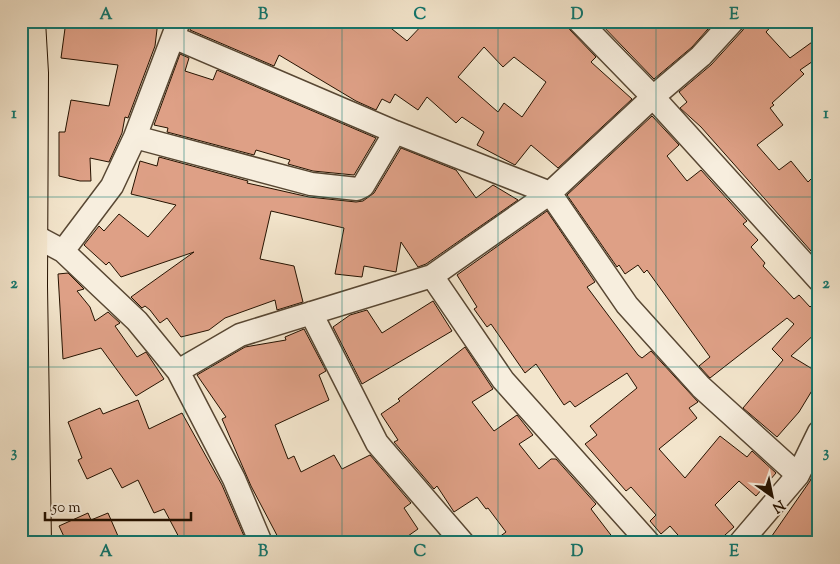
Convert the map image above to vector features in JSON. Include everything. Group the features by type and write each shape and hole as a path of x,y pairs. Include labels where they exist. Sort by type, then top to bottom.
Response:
{"highway":[{"path":"31,21 34,73 33,234 37,543"}],"street":[{"path":"579,21 653,97 819,280"},
{"path":"178,371 240,335 432,276 550,193 653,97 701,56 733,21"},
{"path":"62,251 112,186 135,137 176,29 395,132 550,193 627,305 701,387 798,475"},
{"path":"135,137 312,184 357,189 363,186 395,132"},
{"path":"33,234 62,251 137,321 178,371 234,479 261,543"},
{"path":"432,276 503,380 649,543"},
{"path":"311,313 376,443 463,543"},
{"path":"740,543 798,475 819,432"}],"building":[{"path":"66,21 158,21 155,46 128,118 125,117 122,133 109,162 90,158 91,181 80,181 59,176 59,132 65,132 71,100 109,106 118,65 61,58"},
{"path":"192,21 382,21 407,41 426,21 566,21 570,30 596,57 591,62 632,99 558,168 531,145 515,165 477,145 484,132 462,117 456,123 427,97 418,110 395,94 390,103 382,99 376,110 356,101 279,55 274,66 190,30","holes":["484,47 503,67 514,57 546,82 522,117 504,103 498,112 458,77"]},
{"path":"598,21 715,21 692,47 654,79"},
{"path":"746,21 776,21 766,32 790,58 819,37 819,57 800,70 804,74 772,103 774,105 770,108 783,125 757,145 779,170 791,161 808,182 811,179 819,188 819,260 701,127 680,108 687,102 679,92 711,65 743,30"},
{"path":"180,54 189,58 185,71 213,80 217,70 376,138 354,175 313,171 288,164 290,160 256,150 254,155 167,132 168,128 154,125"},
{"path":"652,116 679,145 667,156 687,181 701,170 747,221 743,224 758,240 751,247 765,263 763,266 794,299 799,295 810,307 819,299 819,330 791,356 819,373 819,379 799,412 777,437 743,408 783,360 772,349 794,324 787,318 710,378 699,366 710,357 647,270 644,273 638,265 625,274 619,265 617,267 567,195"},
{"path":"401,148 456,170 476,198 493,185 518,200 426,264 418,267 401,242 396,272 364,266 362,277 335,274 344,228 271,211 260,259 294,266 303,302 277,310 275,300 225,318 209,330 181,337 167,318 160,323 150,310 145,306 142,308 131,297 194,252 121,277 109,262 106,265 84,245 99,226 104,231 119,214 148,237 176,205 131,194 140,161 157,166 159,157 248,181 247,183 309,197 356,202 363,201 374,193"},
{"path":"547,211 595,282 587,287 638,355 642,358 651,351 698,402 689,408 697,418 659,449 685,478 720,436 747,457 752,451 776,473 756,496 739,481 715,505 734,527 716,543 685,543 670,526 661,534 650,521 656,515 631,487 626,491 585,444 597,435 590,426 637,388 627,373 575,407 570,401 564,405 536,364 525,373 491,324 487,327 474,309 477,307 457,275"},
{"path":"68,273 84,289 77,291 90,307 95,321 108,312 120,323 115,326 137,357 146,352 164,379 136,396 101,348 63,359 58,274"},
{"path":"433,301 452,331 362,384 333,327 350,315 367,310 382,333"},
{"path":"304,329 326,371 319,375 329,400 275,425 288,459 294,456 301,472 334,455 342,469 370,455 411,503 404,508 418,529 398,543 281,543 251,486 222,419 226,417 197,375 245,347 286,340 285,337"},
{"path":"465,347 493,389 472,402 494,431 517,415 533,435 519,444 539,469 551,459 556,459 596,504 591,509 617,543 491,543 506,532 488,508 486,509 477,497 454,512 437,486 434,489 394,442 398,440 381,414 400,401 398,399"},
{"path":"138,400 149,429 182,413 222,485 247,543 182,543 164,509 154,513 138,480 122,488 111,468 87,479 78,460 82,458 68,422 100,408 103,414"},
{"path":"819,462 819,543 767,543 810,481"},
{"path":"88,513 91,520 108,513 121,543 67,543 59,526"}]}
